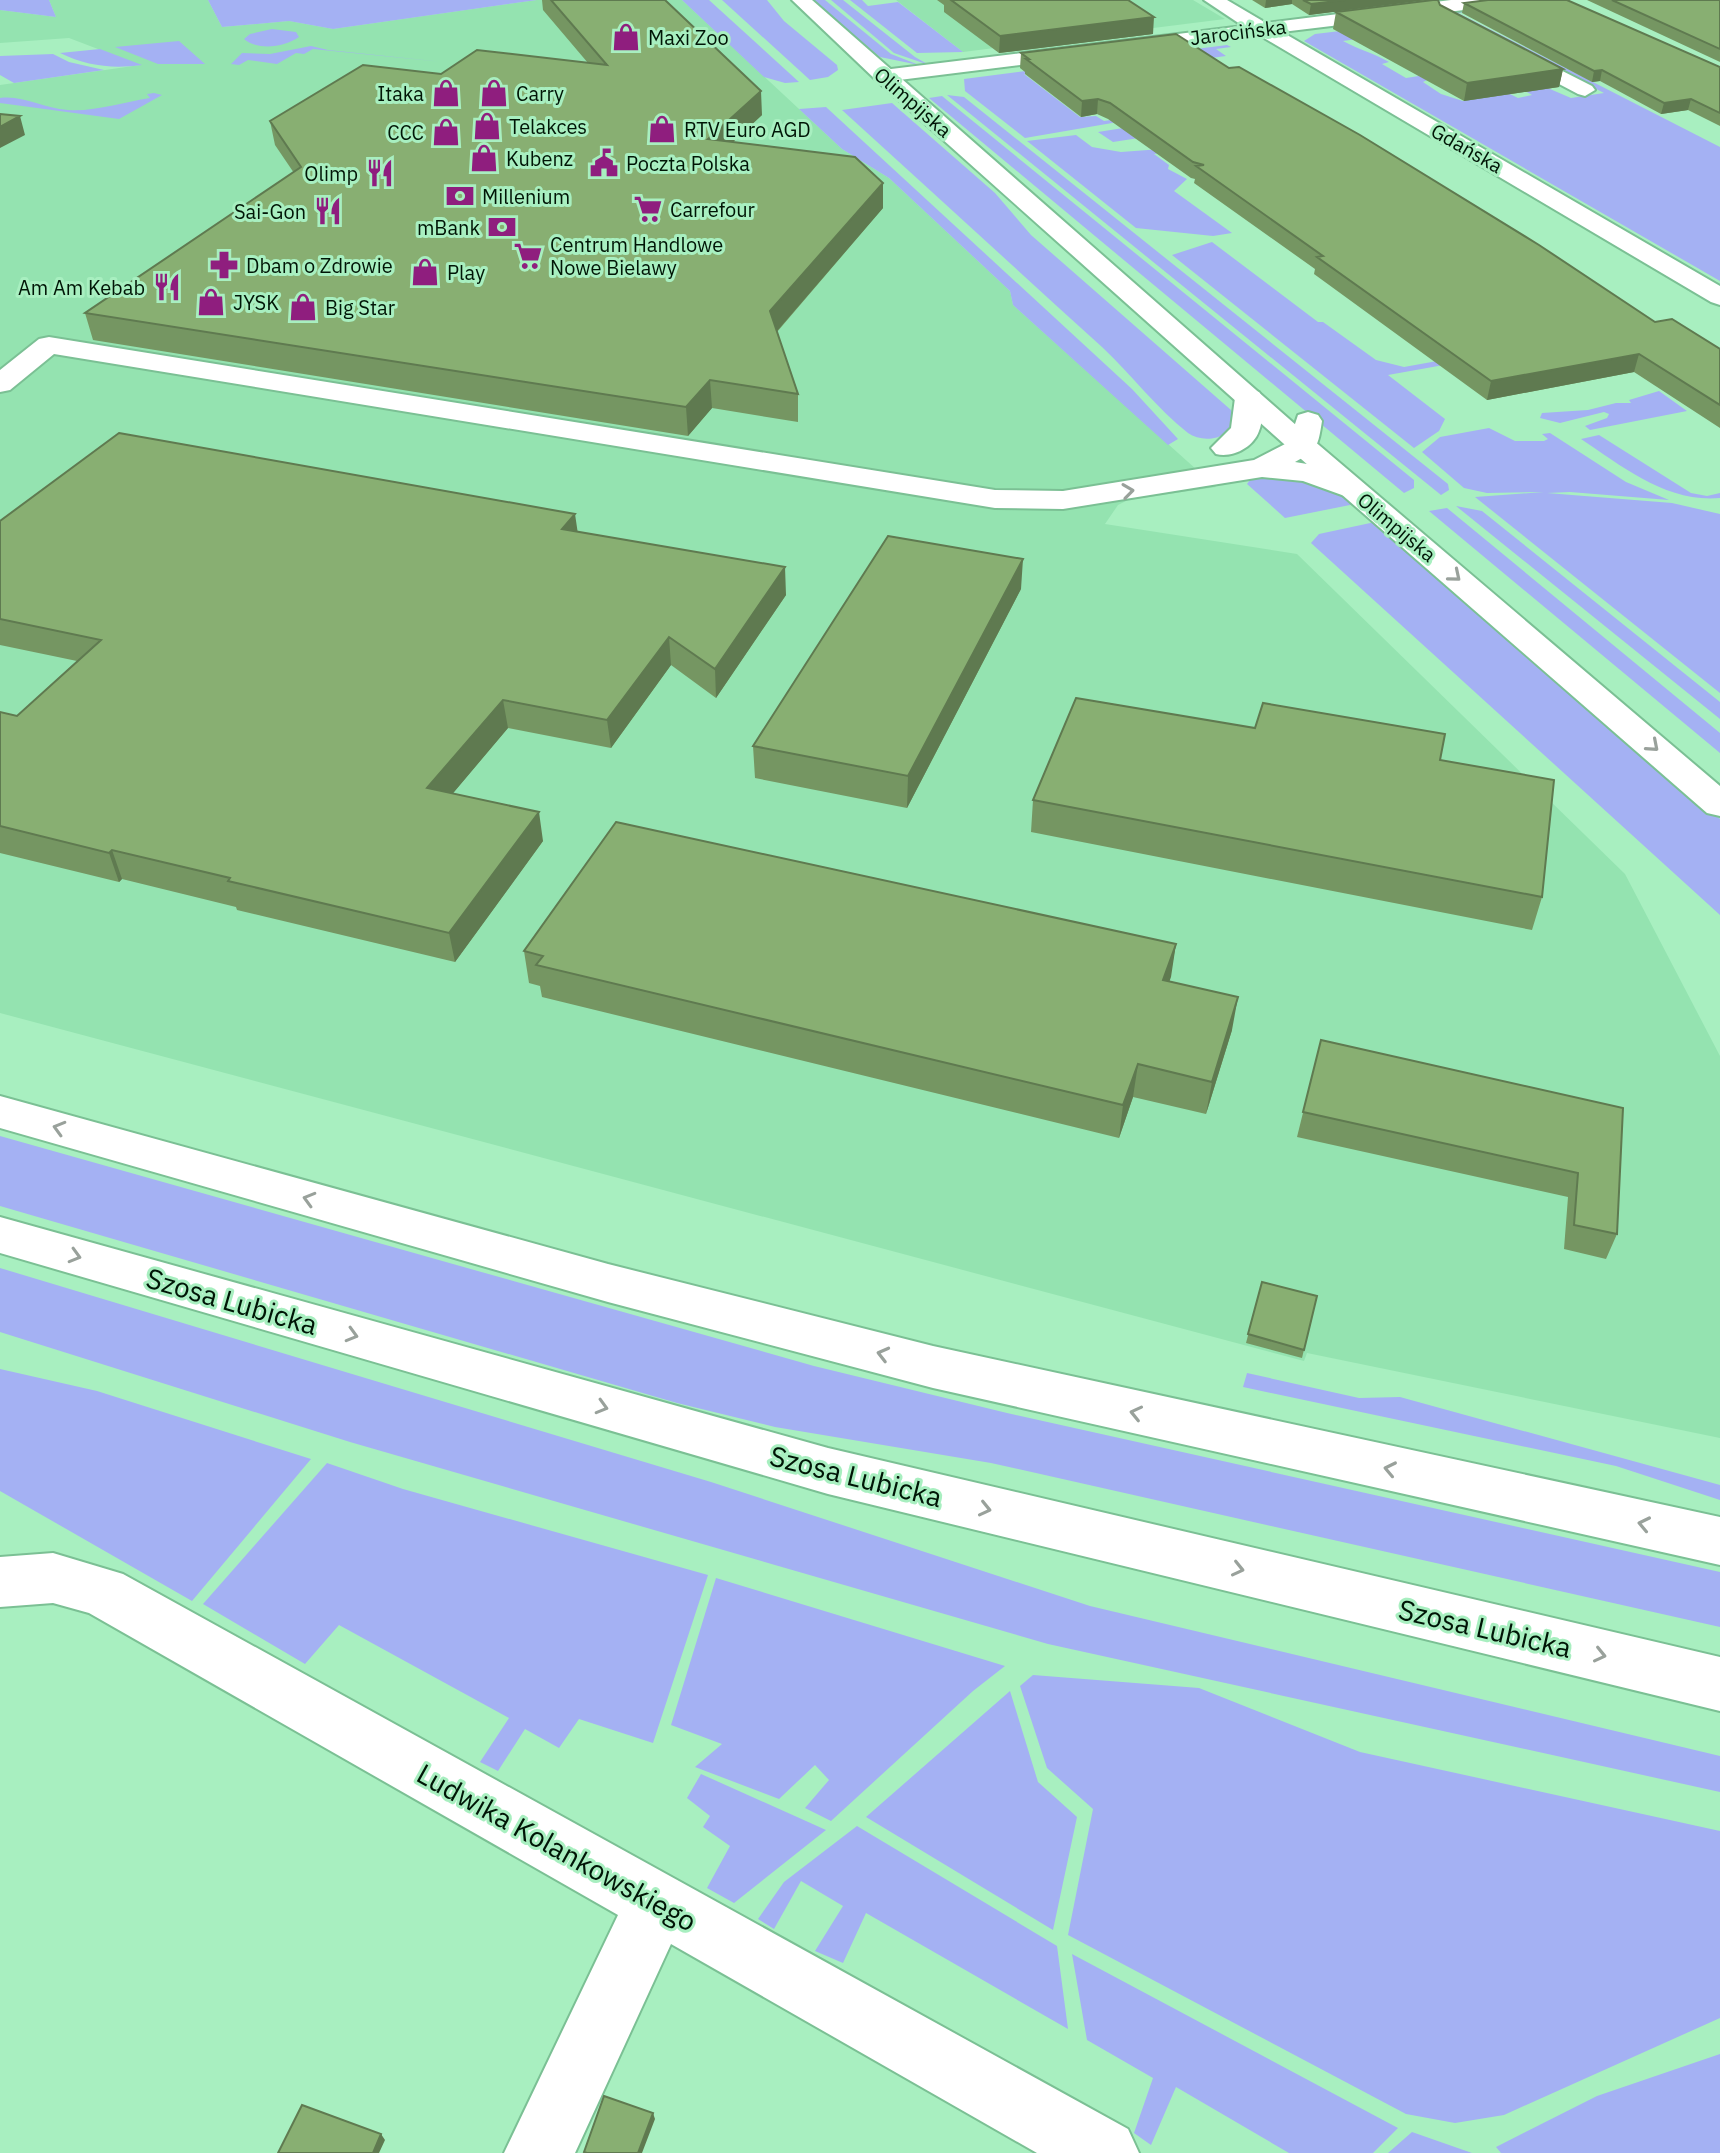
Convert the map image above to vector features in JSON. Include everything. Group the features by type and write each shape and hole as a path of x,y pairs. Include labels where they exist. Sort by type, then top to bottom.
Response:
{"main road":[{"name":"Olimpijska","path":"794,0 822,20"},
{"name":"Olimpijska","path":"801,0 1249,398 1305,433"},
{"name":"Gdańska","path":"1213,0 1720,297"},
{"name":"Jarocińska","path":"883,76 1497,0"},
{"path":"1488,39 1585,90"},
{"name":"Olimpijska","path":"1078,245 1254,376 1305,433 1356,476 1720,766"},
{"path":"0,384 49,345 995,499 1063,500 1262,468 1356,476"},
{"path":"1226,448 1245,431 1249,398"},
{"path":"995,499 1036,486 1305,433"},
{"path":"1262,468 1305,433"},
{"name":"Olimpijska","path":"1356,476 1720,805"},
{"path":"0,1112 608,1283 918,1363 1720,1541"},
{"name":"Szosa Lubicka","path":"0,1235 828,1471 1720,1684"},
{"name":"Ludwika Kolankowskiego","path":"0,1582 53,1578 103,1592 1104,2153"},
{"path":"539,2153 657,1903"}],"shaded area":[{"path":"0,0 49,0 56,17 0,10"},
{"path":"49,0 208,0 222,27 289,21 333,29 537,0 682,0 842,149 889,178 1010,291 1013,305 1216,487 1128,500 1118,505 1105,524 1297,554 1625,874 1720,1056 1720,1438 1307,1353 1304,1361 0,1013 0,85 140,65 69,38 0,43 0,10 56,17"},
{"path":"208,0 537,0 333,29 289,21 222,27"},
{"path":"682,0 709,0 799,82 785,83 764,77"},
{"path":"722,0 767,0 784,21 837,65 838,70 828,77 810,80"},
{"path":"812,0 825,0 891,54 919,65 880,57"},
{"path":"831,0 843,0 929,65 894,53"},
{"path":"850,0 862,0 868,6 898,2 963,52 917,53"},
{"path":"896,0 1193,0 1225,19 963,52"},
{"path":"1550,1 1458,13 1720,147 1720,281 1304,41 1315,34 1408,23 1372,37 1343,41 1389,62 1382,64 1406,78 1419,76 1441,94 1463,101 1508,93 1518,98 1532,95 1508,81 1529,80 1571,98 1604,93 1451,13"},
{"path":"272,29 296,32 299,37 272,46 257,45 244,39 250,34"},
{"path":"179,41 205,64 158,64 115,47"},
{"path":"1227,45 1231,47 1216,49 1226,56 1188,61 1177,54 1024,74 1080,117 1096,116 1104,121 1155,114 1204,128 1113,142 1098,132 1136,126 1118,122 1025,138 965,91 964,79"},
{"path":"311,46 443,62 313,49 304,54 296,53 277,64 248,60 239,65 231,64 242,53 270,54"},
{"path":"100,49 142,65 100,65 60,53"},
{"path":"53,54 69,62 104,70 14,83 0,75 0,56"},
{"path":"147,94 162,95 119,119 0,103 0,98 17,98 59,109 78,110 150,98"},
{"path":"947,95 964,97 1448,484 1449,490 1441,495"},
{"path":"942,96 1414,480 1414,488 1404,493 929,98"},
{"path":"892,103 995,193 1031,235 1231,410 1233,419 1227,432 1204,439 1195,437 1177,424 1102,347 842,110"},
{"path":"826,107 1132,389 1178,439 1168,445 1013,305 1010,291 889,178 842,149 799,109"},
{"path":"1076,135 1092,147 1121,152 1229,144 1154,154 1169,165 1168,169 1187,179 1174,191 1232,233 1213,236 1136,228 1027,141"},
{"path":"1212,242 1318,322 1323,322 1376,360 1404,367 1549,341 1556,345 1388,375 1445,419 1439,431 1414,448 1172,255"},
{"path":"1659,391 1687,411 1590,430 1585,426 1607,418 1609,414 1604,412 1560,423 1540,418 1542,413 1631,403 1629,400"},
{"path":"1489,428 1515,441 1544,441 1548,439 1542,434 1550,433 1626,482 1669,500 1547,493 1672,503 1720,514 1720,693 1475,497 1544,492 1487,493 1464,488 1422,452 1440,437"},
{"path":"1599,435 1691,493 1707,496 1720,493 1720,498 1682,495 1646,481 1581,439"},
{"path":"1281,475 1330,486 1355,504 1285,518 1247,484 1253,476"},
{"path":"1456,506 1482,511 1720,702 1720,719"},
{"path":"1447,508 1720,733 1720,753 1429,511"},
{"path":"1375,522 1720,819 1720,915 1311,543 1319,534"},
{"path":"0,1136 814,1366 1007,1413 1720,1572 1720,1627 991,1463 775,1427 677,1403 0,1206"},
{"path":"0,1268 711,1482 1090,1606 1720,1756 1720,1792 1048,1644 350,1442 0,1332"},
{"path":"0,1369 97,1391 311,1459 192,1601 0,1491"},
{"path":"1247,1373 1359,1398 1400,1397 1720,1485 1720,1500 1616,1466 1243,1387"},
{"path":"327,1463 403,1489 708,1575 653,1743 579,1719 559,1748 525,1729 498,1771 480,1762 509,1718 339,1625 305,1664 203,1604"},
{"path":"716,1578 1005,1666 973,1691 831,1821 805,1808 829,1780 815,1765 779,1799 695,1767 722,1744 671,1725"},
{"path":"1033,1675 1199,1688 1360,1752 1720,1831 1720,2018 1504,2115 1455,2123 1406,2114 1068,1935 1093,1809 1047,1768 1020,1686"},
{"path":"1010,1691 1038,1782 1077,1817 1053,1930 866,1817"},
{"path":"701,1774 826,1830 734,1903 707,1888 730,1846 703,1827 710,1816 687,1798"},
{"path":"857,1826 1057,1946 1068,2029 866,1913 843,1963 815,1951 843,1906 801,1881 774,1929 758,1919 784,1882"},
{"path":"1072,1954 1398,2128 1373,2153 1289,2153 1176,2087 1151,2145 1134,2133 1153,2078 1087,2040"},
{"path":"1720,2054 1720,2153 1501,2153 1496,2147 1597,2096"},
{"path":"1412,2132 1472,2153 1388,2153"}],"building":[{"name":"Centrum Handlowe Nowe Bielawy","path":"551,0 665,0 761,91 708,139 855,157 883,183 770,311 798,394 710,380 686,407 85,313 301,167 270,121 363,65 441,74 477,50 607,65"},
{"path":"951,0 1128,0 1154,17 1000,36"},
{"path":"1303,0 1345,0 1311,4"},
{"path":"1438,0 1440,5 1563,69 1467,83 1336,12"},
{"path":"1567,0 1720,67 1720,113 1691,99 1664,103 1602,70 1594,71 1464,3"},
{"path":"1612,0 1720,0 1720,49"},
{"path":"1176,34 1229,68 1239,67 1360,135 1539,245 1655,322 1672,319 1720,349 1720,405 1639,354 1491,381 1196,166 1204,165 1193,162 1110,103 1098,99 1082,101 1021,53"},
{"path":"0,114 20,116 0,127"},
{"path":"119,433 575,514 562,529 785,567 715,669 669,637 607,720 503,700 427,788 539,812 449,933 228,881 230,878 0,826 0,712 17,716 101,640 0,619 0,521"},
{"path":"888,536 1023,559 908,776 753,746"},
{"path":"1076,698 1255,728 1263,703 1445,734 1440,760 1554,780 1542,897 1033,800"},
{"path":"616,822 1176,944 1163,980 1238,997 1212,1082 1138,1064 1123,1105 536,965 543,956 524,951"},
{"path":"1321,1040 1623,1108 1617,1234 1574,1225 1578,1173 1303,1112"},
{"path":"1262,1282 1317,1296 1304,1350 1248,1334"},
{"path":"604,2096 653,2113 638,2153 584,2152"},
{"path":"302,2105 381,2134 373,2153 278,2153"}],"place":[{"name":"Maxi Zoo","path":"626,37"},
{"name":"Itaka","path":"446,93"},
{"name":"Carry","path":"494,93"},
{"name":"Telakces","path":"487,126"},
{"name":"RTV Euro AGD","path":"662,129"},
{"name":"CCC","path":"446,132"},
{"name":"Kubenz","path":"484,158"},
{"name":"Poczta Polska","path":"604,163"},
{"name":"Olimp","path":"380,173"},
{"name":"Millenium","path":"460,196"},
{"name":"Carrefour","path":"648,209"},
{"name":"Sai-Gon","path":"328,211"},
{"name":"mBank","path":"502,227"},
{"name":"Centrum Handlowe Nowe Bielawy","path":"528,256"},
{"name":"Dbam o Zdrowie","path":"224,265"},
{"name":"Play","path":"425,272"},
{"name":"Am Am Kebab","path":"167,287"},
{"name":"JYSK","path":"211,302"},
{"name":"Big Star","path":"303,307"}]}
